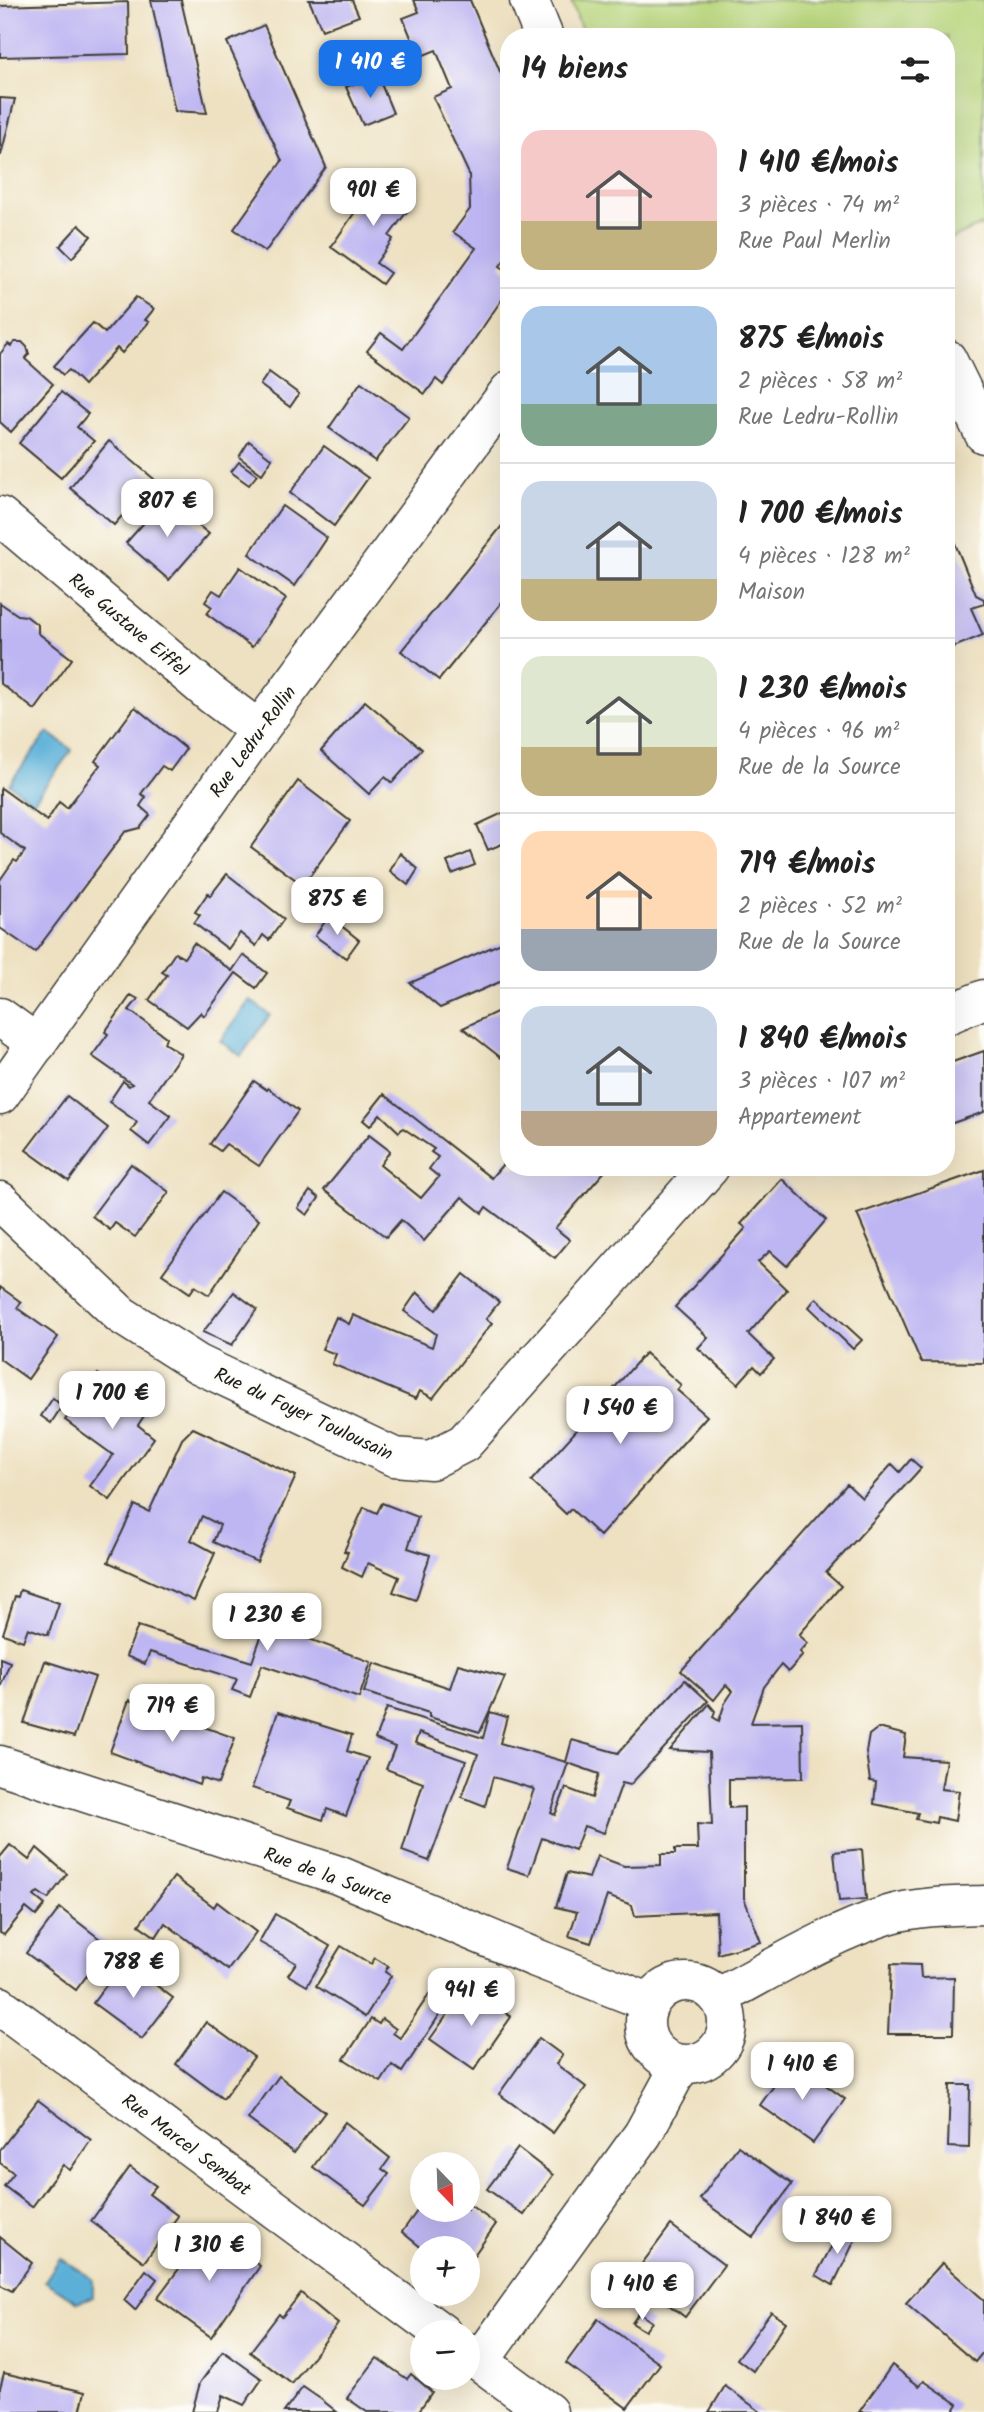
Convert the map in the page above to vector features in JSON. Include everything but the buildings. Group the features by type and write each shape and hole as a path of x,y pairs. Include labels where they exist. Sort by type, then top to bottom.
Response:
{"street":[{"path":"529,0 540,28"},
{"path":"955,375 984,434"},
{"name":"Rue Ledru-Rollin","path":"0,1095 259,730 500,403"},
{"name":"Rue Gustave Eiffel","path":"0,516 211,694 259,730"},
{"path":"955,1012 984,999"},
{"path":"0,1017 37,1044"},
{"name":"Rue du Foyer Toulousain","path":"0,1201 121,1315 198,1364 394,1457 431,1460 464,1443 702,1176"},
{"name":"Rue de la Source","path":"0,1765 338,1875 649,2002"},
{"path":"719,1997 827,1939 890,1914 947,1906 984,1905"},
{"path":"674,1982 695,1982 708,1987 719,1997 727,2014 728,2028 723,2042 707,2059 693,2064 681,2064 667,2060 655,2051 647,2039 645,2016 649,2002 661,1990 674,1982"},
{"name":"Rue Marcel Sembat","path":"0,2006 424,2320"},
{"path":"480,2347 643,2134 681,2064"},
{"path":"480,2361 548,2412"}],"green space":[{"path":"571,0 984,0 984,224 955,237 955,28 581,28"}],"water":[{"path":"48,732 72,750 33,802 9,784"},
{"path":"250,1000 270,1015 241,1056 220,1041"},
{"path":"60,2258 93,2279 93,2297 77,2302 45,2281"}]}
